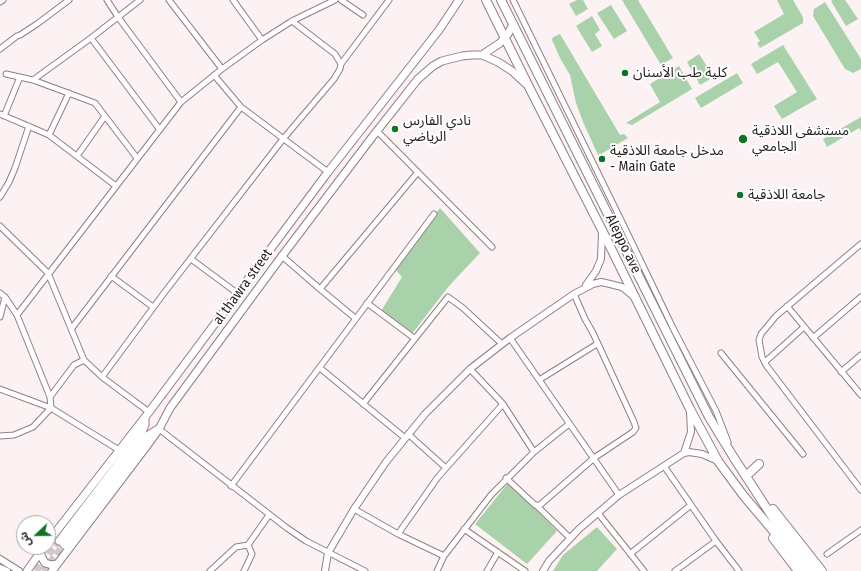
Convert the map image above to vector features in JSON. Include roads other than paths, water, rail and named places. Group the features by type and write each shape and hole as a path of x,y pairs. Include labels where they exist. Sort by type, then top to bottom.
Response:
{"main road":[{"name":"al thawra street","path":"56,532 147,415 328,172 439,30 459,0"},
{"name":"Aleppo ave","path":"486,0 690,409 718,461 743,495"},
{"name":"Aleppo ave","path":"500,0 709,417 754,489"},
{"name":"al thawra street","path":"52,571 159,429 170,408 282,256 418,79 433,66 448,59 462,56 482,55 495,48 505,38 513,24"},
{"name":"al thawra street","path":"482,55 498,62 512,71 530,89"},
{"path":"377,110 384,111 388,117"},
{"path":"147,415 145,425 140,435 62,543 147,436 153,431 159,429"},
{"path":"746,476 759,464"},
{"path":"754,489 777,524 815,571"},
{"path":"754,489 775,511 822,571"},
{"path":"743,495 798,571"},
{"path":"743,495 807,571"},
{"path":"27,571 39,555"},
{"path":"41,555 45,563 52,566 57,564"}],"street":[{"path":"0,49 69,0"},
{"path":"107,0 181,102"},
{"path":"33,80 140,0"},
{"path":"169,0 222,69"},
{"path":"233,0 262,40"},
{"path":"17,315 181,102 214,75 262,40 292,21 335,0"},
{"path":"341,0 363,15"},
{"path":"102,377 153,307 283,140 334,79 340,69 341,64 389,0"},
{"path":"513,0 673,328 716,411 734,458"},
{"path":"292,21 335,54 341,64"},
{"path":"91,38 160,130"},
{"path":"6,74 33,80 95,103 137,158"},
{"path":"214,75 241,107 283,140 328,172"},
{"path":"20,77 2,115 49,135 116,186"},
{"path":"49,135 69,94"},
{"path":"72,328 241,107"},
{"path":"77,156 105,116"},
{"path":"0,197 15,168 29,126"},
{"path":"377,131 492,247"},
{"path":"320,289 418,172"},
{"path":"231,486 434,214"},
{"path":"0,226 48,273 84,360 147,415"},
{"path":"583,288 592,278 601,259 602,230"},
{"path":"861,244 776,316 760,334 759,340 762,357 765,362 861,490"},
{"path":"282,256 356,318"},
{"path":"191,259 238,293"},
{"path":"111,276 153,307"},
{"path":"324,571 328,553 354,509 386,462 442,397 470,369 510,338 583,288 592,284 601,282 622,287 635,297"},
{"path":"0,293 5,297 17,315 50,397 51,408 33,427 14,435 0,436"},
{"path":"538,506 543,504 594,458 633,432 636,428 574,294"},
{"path":"0,317 5,297"},
{"path":"363,404 448,297 463,308 502,344"},
{"path":"813,338 861,297"},
{"path":"367,303 414,338"},
{"path":"787,306 861,395"},
{"path":"765,362 804,327"},
{"path":"510,338 619,495"},
{"path":"539,380 597,344"},
{"path":"722,353 803,454"},
{"path":"841,372 861,356"},
{"path":"50,397 74,365 84,360"},
{"path":"320,368 363,404 407,436 446,468"},
{"path":"470,369 503,404 534,452"},
{"path":"0,389 51,408 119,450"},
{"path":"398,534 446,468 503,404"},
{"path":"684,453 691,432 692,424 690,409"},
{"path":"437,571 444,556 464,529 506,478 534,452 570,424"},
{"path":"159,429 269,515 306,541 365,571"},
{"path":"543,571 549,561 570,538 619,495 684,453 689,452 702,454 718,461"},
{"path":"664,466 716,541 739,571"},
{"path":"506,478 535,505 538,506 570,538"},
{"path":"630,554 691,505"},
{"path":"354,509 398,534 444,556"},
{"path":"598,513 644,571"},
{"path":"210,571 236,547 248,545 269,515"},
{"path":"464,529 525,571"},
{"path":"827,554 861,530"},
{"path":"675,571 716,541"},
{"path":"244,571 252,554 248,545"},
{"path":"487,571 498,552"},
{"path":"0,559 19,571"},
{"path":"0,568 7,571"}],"tunnel":[{"path":"36,571 59,541"},
{"path":"43,571 64,545"}],"place":[{"name":"كلية طب الأسنان","path":"625,73"},
{"name":"نادي الفارس الرياضي","path":"395,129"},
{"name":"مستشفى اللاذقية الجامعي","path":"743,139"},
{"name":"مدخل جامعة اللاذقية - Main Gate","path":"602,159"},
{"name":"جامعة اللاذقية","path":"740,195"}]}
